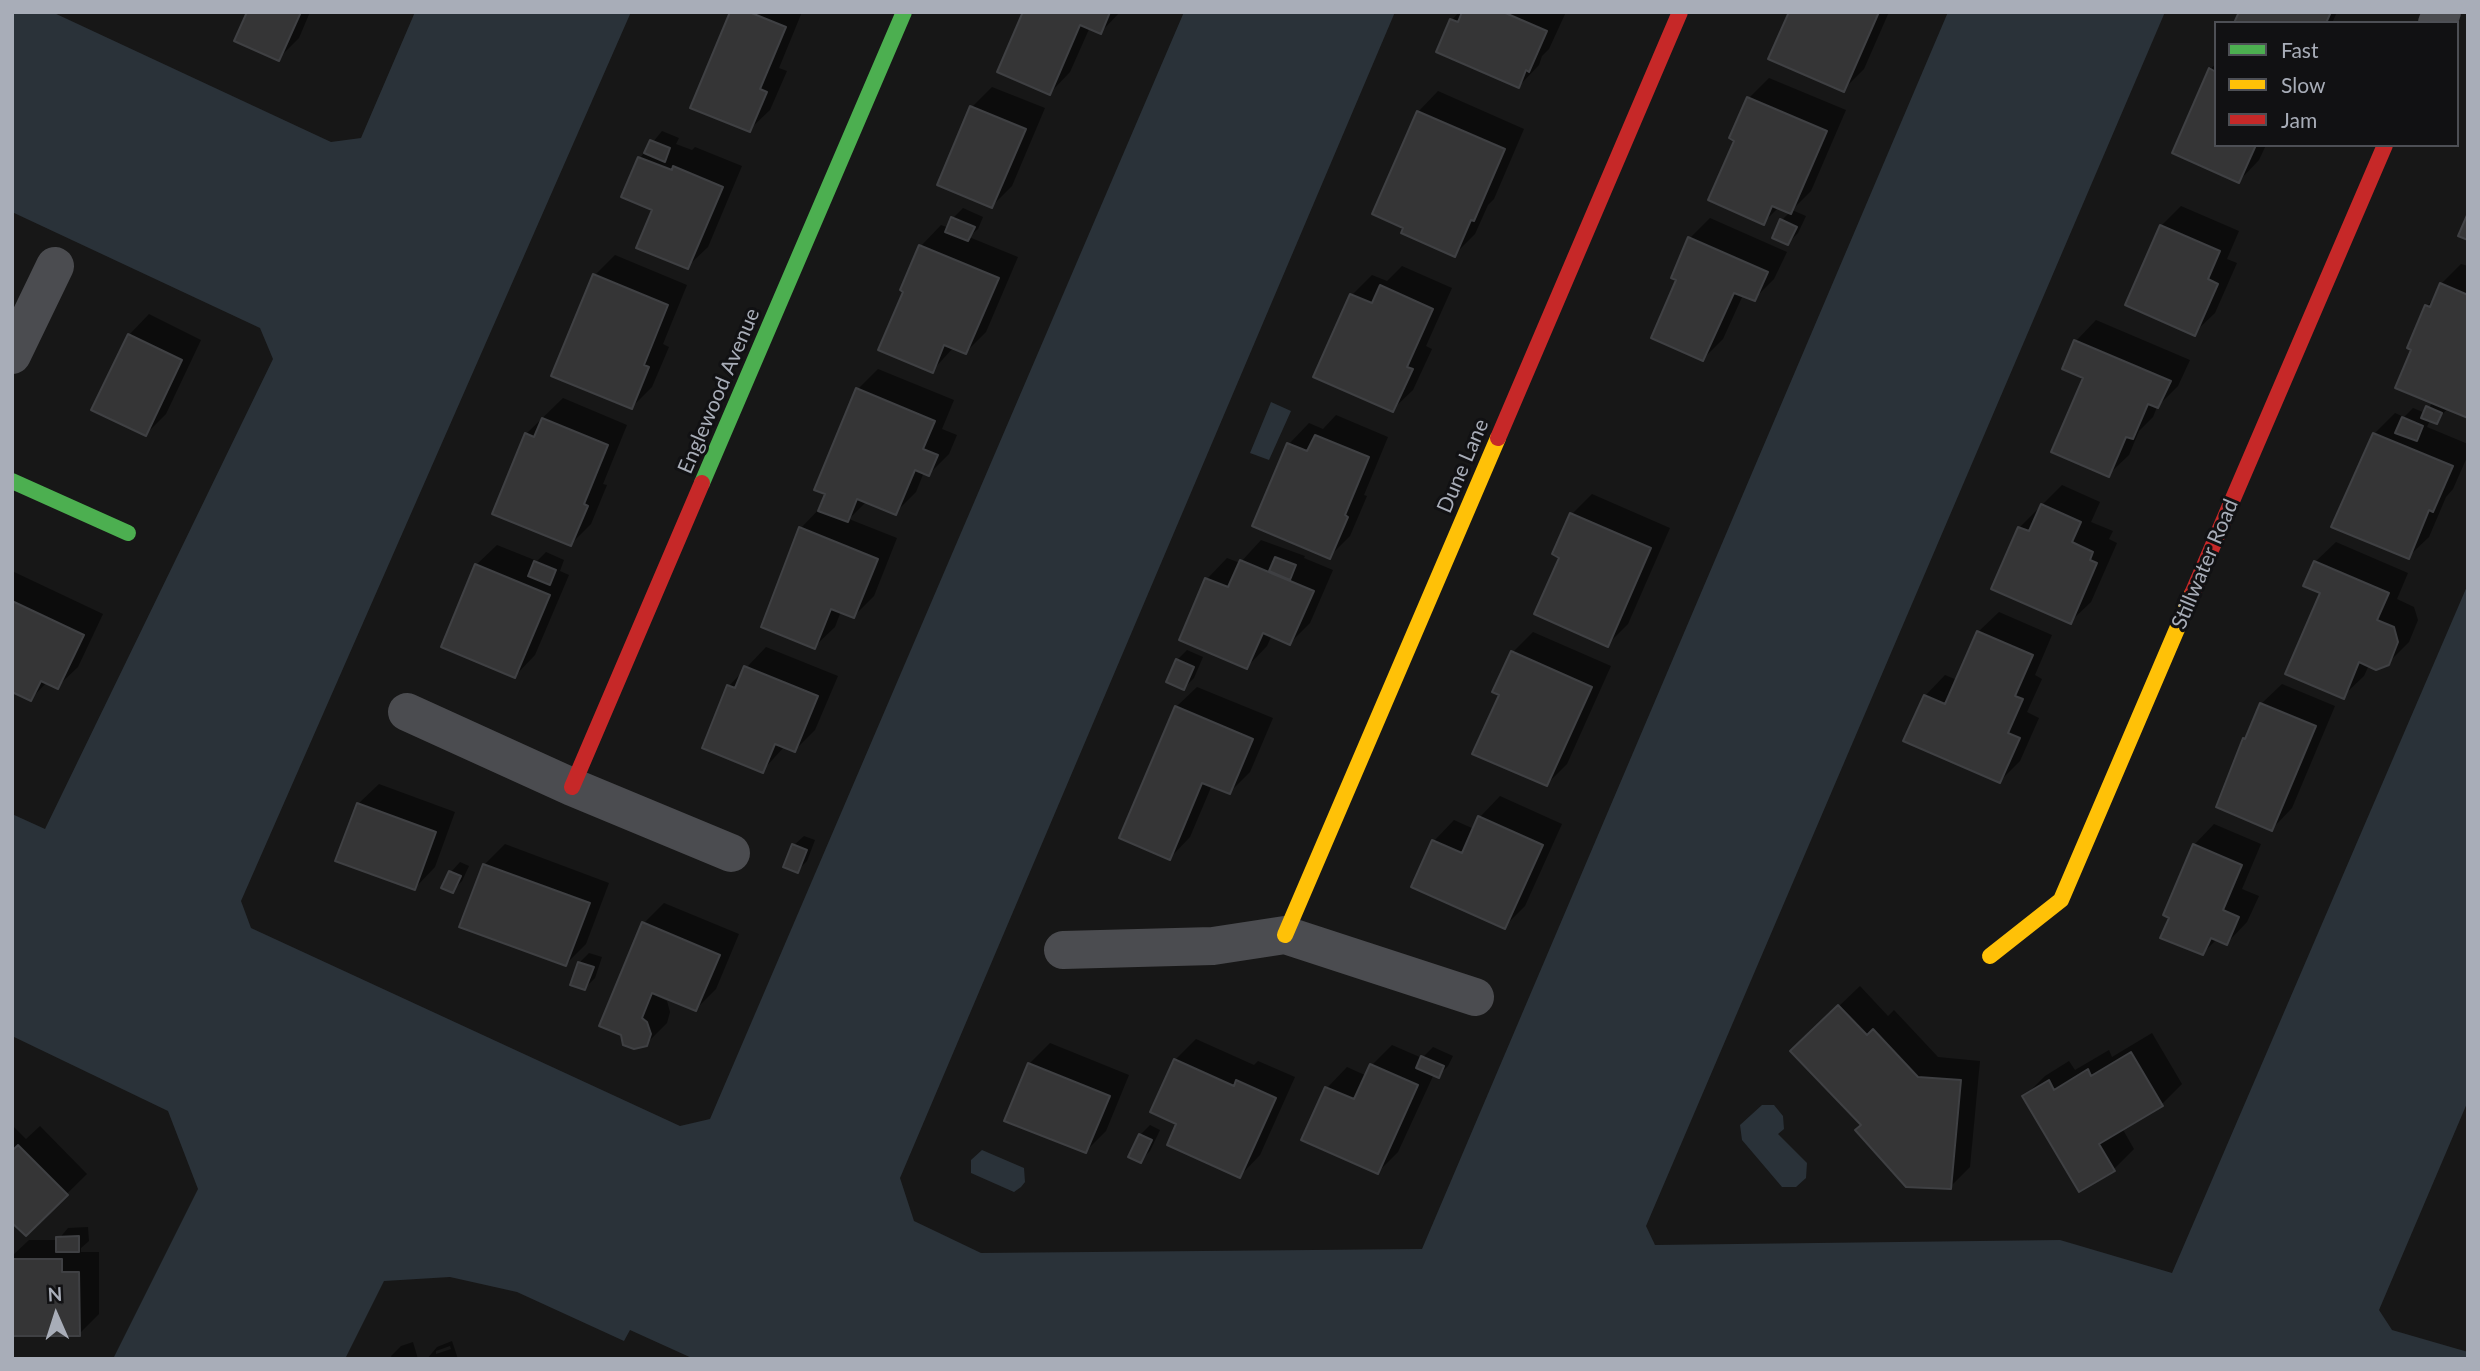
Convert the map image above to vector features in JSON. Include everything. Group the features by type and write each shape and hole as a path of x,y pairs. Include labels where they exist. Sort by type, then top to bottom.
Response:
{"street":[{"name":"Englewood Avenue","path":"572,787 904,12"},
{"name":"Dune Lane","path":"1285,935 1680,12"},
{"name":"Stillwater Road","path":"1990,956 2061,901 2384,147"},
{"path":"12,355 55,266"},
{"path":"12,481 128,533"},
{"path":"407,712 572,787 732,853"},
{"path":"1063,950 1213,946 1285,935 1475,996"}],"shaded area":[{"path":"12,12 52,12 331,142 361,138 415,12 631,12 241,901 251,928 680,1126 710,1119 1184,12 1395,12 900,1178 914,1221 981,1253 1422,1249 1948,12 2165,12 1646,1226 1655,1245 2060,1240 2172,1273 2468,584 2468,1101 2379,1310 2392,1330 2468,1352 2468,1359 694,1359 630,1330 624,1341 517,1292 450,1277 384,1281 345,1359 113,1359 198,1189 168,1111 12,1036 12,814 45,829 273,359 260,328 12,212"},
{"path":"1271,402 1291,411 1269,460 1250,453"},
{"path":"1762,1105 1774,1105 1783,1116 1784,1129 1778,1134 1807,1163 1806,1178 1796,1187 1782,1187 1742,1140 1740,1125"},
{"path":"982,1150 1024,1168 1025,1182 1021,1187 1014,1192 971,1173 971,1160"}],"building":[{"path":"247,12 301,12 279,61 234,41"},
{"path":"730,12 749,12 786,27 760,89 767,92 750,132 690,108"},
{"path":"1019,12 1110,12 1101,34 1080,25 1050,95 997,72 1022,14"},
{"path":"1462,12 1503,12 1547,31 1519,88 1436,52 1450,19 1458,22"},
{"path":"1789,12 1879,12 1844,92 1768,59"},
{"path":"2239,12 2331,12 2327,21 2235,21"},
{"path":"2209,68 2214,71 2214,147 2255,147 2239,183 2172,153"},
{"path":"1747,97 1827,131 1791,214 1772,206 1764,225 1708,200 1734,141 1729,138"},
{"path":"970,106 1026,129 992,208 937,185"},
{"path":"1417,111 1505,149 1474,221 1471,220 1455,257 1401,233 1403,228 1372,214"},
{"path":"650,140 670,148 665,162 644,153"},
{"path":"638,157 672,170 673,166 723,187 688,269 636,248 652,210 621,197"},
{"path":"2468,213 2468,240 2458,236"},
{"path":"951,217 975,227 968,241 945,232"},
{"path":"1780,219 1797,227 1788,245 1772,238"},
{"path":"2160,225 2220,251 2208,279 2218,284 2195,336 2125,305"},
{"path":"1688,237 1768,272 1755,301 1734,293 1703,361 1651,338 1676,280 1671,278"},
{"path":"919,245 999,278 966,354 944,345 933,373 878,350 903,292 900,290"},
{"path":"593,274 668,305 644,365 649,367 632,409 551,376"},
{"path":"2440,283 2468,295 2468,418 2395,388 2411,350 2407,348 2425,305 2430,307"},
{"path":"1380,285 1433,309 1407,367 1413,369 1393,412 1313,377 1350,294 1372,303"},
{"path":"128,334 182,360 146,436 91,410"},
{"path":"2074,340 2171,381 2158,408 2148,404 2133,439 2126,437 2109,477 2051,452 2083,378 2062,369"},
{"path":"856,388 935,421 923,449 938,455 929,476 915,470 896,515 857,499 848,522 818,511 825,494 814,490"},
{"path":"2426,406 2442,413 2437,424 2421,418"},
{"path":"2402,417 2423,426 2417,441 2395,433"},
{"path":"542,418 608,445 584,504 588,506 571,546 492,514 525,433 534,437"},
{"path":"2373,433 2453,466 2433,512 2429,510 2409,559 2331,527"},
{"path":"1315,435 1369,457 1330,559 1252,526 1287,443 1307,451"},
{"path":"2041,504 2081,522 2072,542 2093,552 2090,560 2097,563 2071,624 1991,589 2018,527 2029,531"},
{"path":"1570,513 1651,548 1608,647 1534,614 1559,558 1552,554"},
{"path":"799,527 878,559 854,618 831,609 815,649 761,627"},
{"path":"1275,557 1296,565 1290,580 1269,571"},
{"path":"1240,560 1314,591 1290,645 1263,633 1247,669 1179,640 1205,578 1228,587"},
{"path":"534,561 556,570 550,585 528,576"},
{"path":"2314,561 2389,593 2377,620 2394,627 2398,642 2389,665 2376,670 2359,662 2344,699 2285,674 2320,593 2303,586"},
{"path":"475,564 550,595 515,678 441,647"},
{"path":"12,601 84,635 58,689 41,681 31,701 12,692"},
{"path":"1977,631 2033,655 2015,696 2023,699 2008,733 2020,738 2000,783 1903,741 1924,695 1945,704"},
{"path":"1511,651 1592,687 1547,786 1472,754 1499,695 1492,692"},
{"path":"1176,659 1194,667 1184,690 1166,682"},
{"path":"744,666 818,696 795,752 775,744 763,773 702,748 727,685 735,688"},
{"path":"2260,703 2316,726 2272,831 2216,807"},
{"path":"1175,706 1253,739 1230,794 1202,783 1170,860 1119,838"},
{"path":"357,803 436,832 415,890 335,861"},
{"path":"1478,816 1543,845 1505,929 1411,887 1432,840 1462,853"},
{"path":"792,844 807,850 798,873 783,867"},
{"path":"2193,844 2242,865 2223,910 2239,917 2227,945 2211,938 2203,955 2160,938 2169,918 2163,915"},
{"path":"483,864 590,903 566,966 459,927"},
{"path":"449,871 461,876 453,893 441,888"},
{"path":"642,922 720,955 696,1011 652,993 642,1018 647,1022 651,1034 647,1046 634,1049 623,1045 621,1035 599,1026"},
{"path":"578,962 594,967 585,990 570,985"},
{"path":"1838,1005 1867,1035 1873,1029 1918,1077 1961,1080 1951,1189 1906,1187 1855,1130 1861,1125 1790,1051"},
{"path":"2131,1052 2163,1106 2099,1144 2115,1171 2079,1192 2022,1096 2049,1080 2054,1090 2088,1069 2091,1076"},
{"path":"1421,1056 1444,1066 1439,1078 1416,1068"},
{"path":"1174,1059 1234,1086 1236,1080 1276,1098 1240,1178 1167,1145 1176,1124 1150,1112"},
{"path":"1028,1063 1110,1096 1086,1153 1004,1121"},
{"path":"1370,1064 1418,1085 1378,1174 1301,1140 1325,1087 1354,1099"},
{"path":"1139,1134 1152,1140 1141,1163 1128,1157"},
{"path":"18,1145 68,1195 26,1236 12,1223 12,1151"},
{"path":"79,1236 79,1252 56,1252 56,1237"},
{"path":"12,1259 62,1259 62,1272 79,1272 80,1336 12,1336"}],"traffic: fast":[{"path":"702,483 904,12"},
{"path":"12,481 128,533"}],"traffic: slow":[{"path":"1285,935 1498,438"},
{"path":"1990,956 2061,900 2192,594"}],"traffic: jam":[{"path":"1498,438 1680,12"},
{"path":"2192,594 2384,147"},
{"path":"572,787 702,483"}]}
